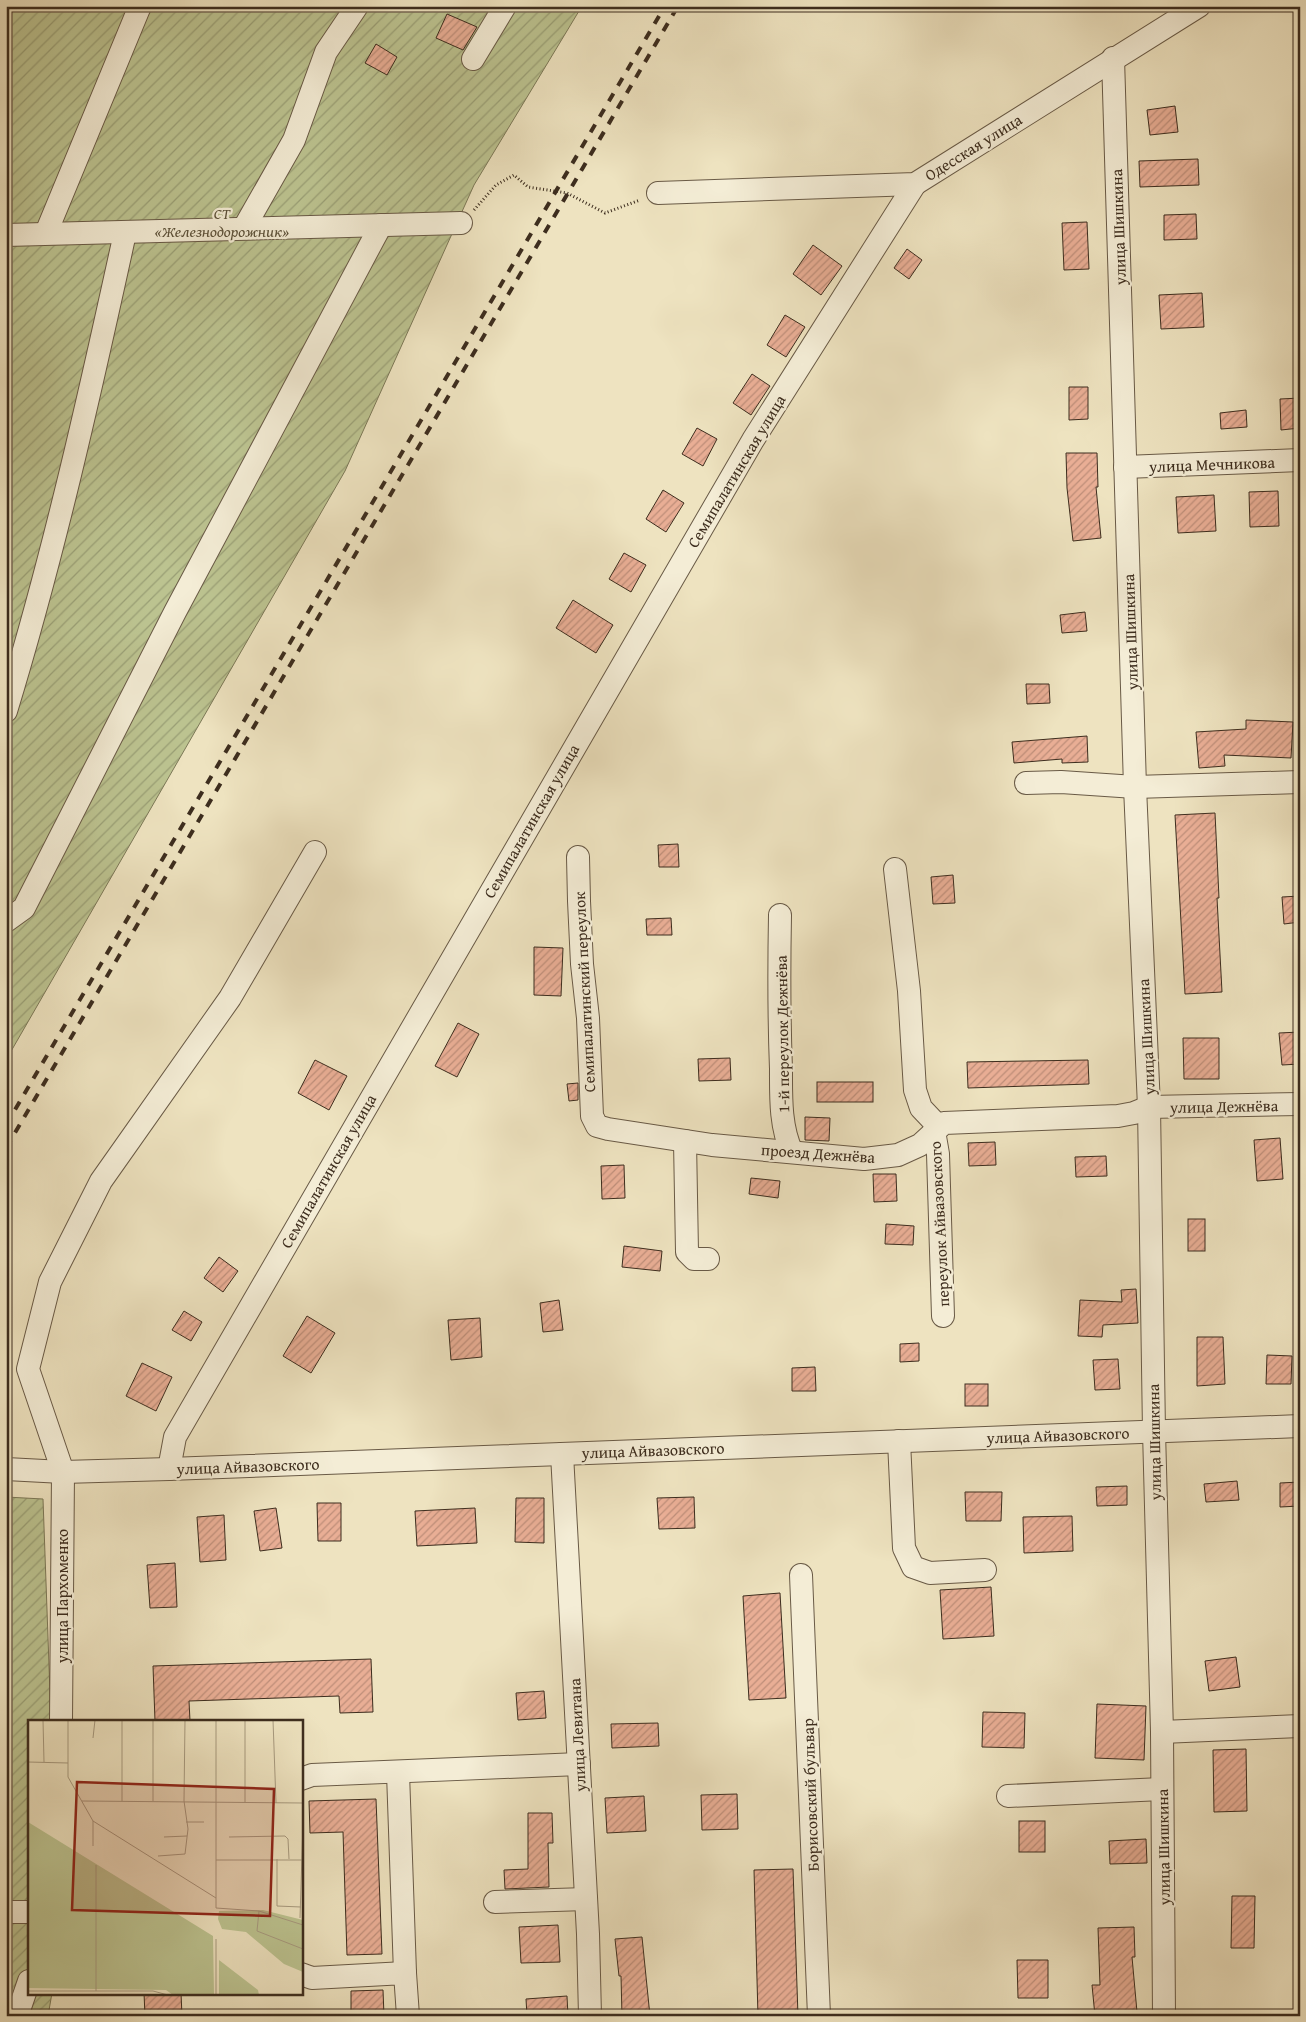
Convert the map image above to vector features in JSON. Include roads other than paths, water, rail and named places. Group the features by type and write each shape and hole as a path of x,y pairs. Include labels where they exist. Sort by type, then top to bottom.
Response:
{"street":[{"path":"46,233 140,6"},
{"path":"244,228 294,140 326,52 357,6"},
{"path":"473,59 505,6"},
{"name":"Одесская улица","path":"658,193 915,184 1199,6"},
{"name":"улица Шишкина","path":"1114,58 1135,787 1149,1108 1154,1431 1162,1732 1164,2016"},
{"name":"Семипалатинская улица","path":"168,1469 175,1437 752,440 915,184"},
{"path":"6,235 461,223"},
{"path":"6,920 24,908 179,603 381,225"},
{"path":"6,711 30,634 125,233"},
{"name":"улица Мечникова","path":"1125,467 1300,460"},
{"path":"1026,783 1061,782 1135,787 1300,782"},
{"name":"улица Пархоменко","path":"61,1720 63,1472 28,1370 50,1282 101,1181 230,998 316,852"},
{"name":"Семипалатинский переулок","path":"578,857 582,964 588,1018 590,1104 592,1116 597,1126"},
{"path":"895,869 909,992 915,1090 922,1108 937,1129"},
{"name":"1-й переулок Дежнёва","path":"780,915 779,1009 781,1095 785,1138 792,1152"},
{"name":"улица Дежнёва","path":"1149,1108 1300,1104"},
{"name":"проезд Дежнёва","path":"597,1126 685,1141 864,1159 898,1156 920,1145 944,1123 1118,1116 1149,1108"},
{"name":"переулок Айвазовского","path":"937,1129 944,1316"},
{"path":"685,1141 687,1252 694,1259 708,1259"},
{"name":"улица Айвазовского","path":"6,1469 63,1472 168,1469 1300,1426"},
{"path":"899,1440 904,1548 913,1566 930,1573 985,1570"},
{"name":"улица Левитана","path":"562,1454 586,1898 590,2016"},
{"name":"Борисовский бульвар","path":"801,1575 819,2016"},
{"path":"1162,1732 1300,1726"},
{"path":"302,1779 312,1775 398,1773 578,1764"},
{"path":"398,1773 408,2016"},
{"path":"1008,1796 1162,1789"},
{"path":"495,1902 586,1898"},
{"path":"6,1912 28,1912"},
{"path":"302,1974 312,1978 406,1973"},
{"path":"18,2016 28,1984"}],"railway":[{"path":"6,1125 665,6"},
{"path":"6,1148 678,6"}],"park label":[{"name":"СТ «Железнодорожник»","path":"222,222"}]}
